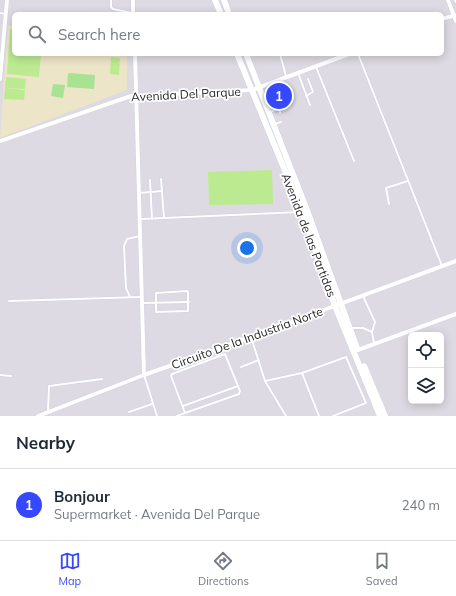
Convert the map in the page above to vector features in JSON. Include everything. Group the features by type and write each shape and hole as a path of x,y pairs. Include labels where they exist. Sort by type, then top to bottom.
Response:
{"main road":[{"path":"216,0 220,12"},
{"path":"224,0 228,12"},
{"name":"Avenida de las Partidas","path":"238,56 302,212 380,416"},
{"name":"Avenida de las Partidas","path":"247,56 274,125 338,304 385,416"}],"street":[{"path":"0,79 7,0"},
{"path":"133,0 133,12"},
{"path":"448,0 455,15 456,21"},
{"path":"444,18 455,15"},
{"path":"135,56 141,219 144,375"},
{"name":"Avenida Del Parque","path":"0,141 126,97 136,95 259,89 344,56"},
{"name":"Circuito De la Industria Norte","path":"38,416 144,375 456,261"},
{"path":"358,350 456,314"}],"lane":[{"path":"111,0 111,7 113,9 128,12"},
{"path":"0,13 6,14"},
{"path":"280,56 286,78"},
{"path":"359,56 442,266"},
{"path":"316,66 354,161"},
{"path":"298,73 310,105"},
{"path":"306,96 313,92 308,79"},
{"path":"262,95 273,91 280,108 280,113"},
{"path":"269,113 280,108"},
{"path":"274,125 281,122"},
{"path":"161,179 164,218"},
{"path":"150,180 152,219"},
{"path":"390,204 386,188 408,181"},
{"path":"140,193 162,191"},
{"path":"141,219 302,212"},
{"path":"130,297 126,288 124,246 127,240 141,236"},
{"path":"187,290 188,292 189,302 187,312 157,313 155,303 157,292 187,290"},
{"path":"363,295 375,322 372,332 374,344"},
{"path":"9,301 142,297"},
{"path":"142,303 189,302"},
{"path":"349,328 363,328 372,332"},
{"path":"251,337 265,382 286,416"},
{"path":"177,416 239,394 240,390 227,355 224,354 172,374 171,376 185,413"},
{"path":"265,382 348,358 366,403 334,416"},
{"path":"241,366 259,360"},
{"path":"302,372 319,416"},
{"path":"0,375 11,376"},
{"path":"144,375 157,416"},
{"path":"48,412 50,386 102,380"},
{"path":"183,406 238,386"},
{"path":"129,412 152,404"}],"shaded area":[{"path":"0,0 456,0 456,416 0,416"},
{"path":"8,26 12,26 12,56 127,56 127,90 0,138"}],"green space":[{"path":"10,29 12,29 12,56 41,56 39,77 7,74"},
{"path":"111,57 120,58 119,75 110,74"},
{"path":"68,73 95,75 94,89 67,87"},
{"path":"6,77 26,79 25,89 5,88"},
{"path":"53,84 65,85 63,98 51,96"},
{"path":"5,88 25,90 24,100 4,99"},
{"path":"272,170 273,204 209,205 208,172"}],"place":[{"name":"Bonjour","path":"279,96"}]}
